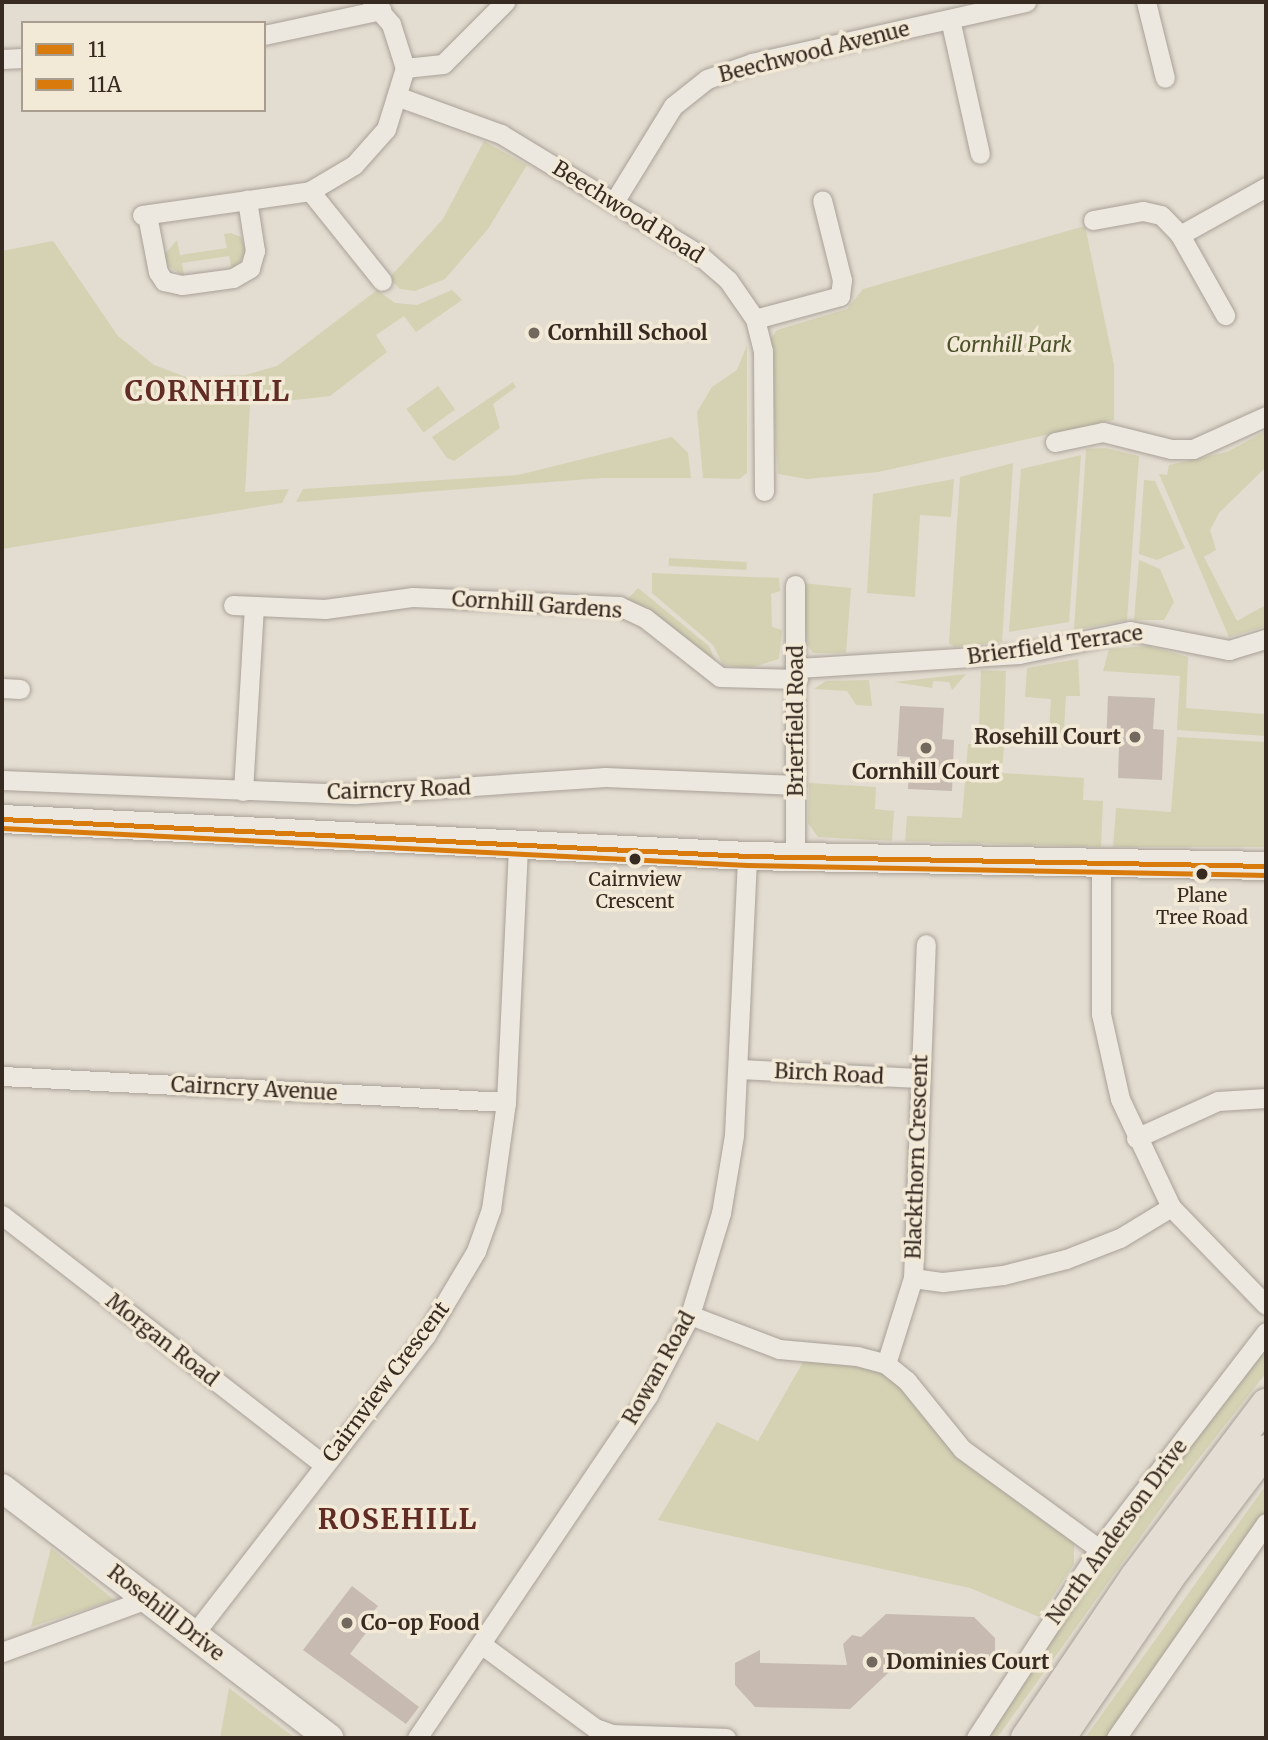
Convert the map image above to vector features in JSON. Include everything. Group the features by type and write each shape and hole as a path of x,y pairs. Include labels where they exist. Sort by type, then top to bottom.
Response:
{"main road":[{"name":"North Anderson Drive","path":"1026,1738 1135,1577 1266,1404"},
{"path":"1060,1738 1169,1578 1266,1450"}],"street":[{"path":"405,68 443,64 505,2"},
{"name":"Beechwood Avenue","path":"614,202 673,106 707,79 752,63 1026,2"},
{"path":"1146,2 1164,78"},
{"path":"247,200 254,251 250,268 233,278 182,285 164,281 158,272 145,215 247,200 310,191 335,179 372,149 399,97 405,68 396,34 377,6 266,34"},
{"path":"950,19 980,154"},
{"path":"2,59 21,58"},
{"name":"Beechwood Road","path":"399,97 501,134 714,265 755,319 763,351 764,491"},
{"path":"1180,234 1266,187"},
{"path":"310,191 382,281"},
{"path":"755,319 835,300 842,292 822,200"},
{"path":"1093,220 1143,211 1161,215 1180,234 1225,315"},
{"path":"1055,442 1103,432 1171,449 1193,449 1266,416"},
{"name":"Brierfield Road","path":"794,585 798,674 795,858"},
{"name":"Cornhill Gardens","path":"233,605 343,608 395,597 619,607 645,618 720,677 798,674"},
{"path":"243,790 254,607"},
{"name":"Brierfield Terrace","path":"798,674 1019,654 1130,631 1229,650 1266,639"},
{"name":"Cairncry Road","path":"2,780 391,794 605,777 796,785"},
{"name":"Cairncry Road","path":"2,819 795,858 1101,866 1266,866"},
{"name":"Cairnview Crescent","path":"194,1634 323,1464 426,1335 476,1251 493,1198 506,1102 518,845"},
{"name":"Rowan Road","path":"417,1738 648,1395 690,1315 721,1213 739,1069 747,856"},
{"path":"1101,866 1101,1014 1108,1058 1136,1138 1171,1207 1266,1305"},
{"name":"Blackthorn Crescent","path":"886,1364 914,1278 919,1077 926,944"},
{"name":"Birch Road","path":"739,1069 919,1077"},
{"name":"Cairncry Avenue","path":"2,1076 506,1102"},
{"path":"1136,1138 1217,1101 1266,1098"},
{"path":"914,1278 943,1282 1003,1275 1066,1259 1120,1238 1171,1207"},
{"name":"Morgan Road","path":"2,1215 323,1464"},
{"path":"690,1315 779,1349 857,1356 886,1364 907,1381 962,1449 1099,1549"},
{"name":"North Anderson Drive","path":"976,1738 1099,1549 1266,1332"},
{"name":"Rosehill Drive","path":"2,1488 329,1738"},
{"path":"1116,1738 1266,1523"},
{"path":"2,1651 146,1599"},
{"path":"481,1644 595,1728 612,1734 726,1738"}],"green space":[{"path":"484,141 527,165 488,229 445,279 415,291 400,289 389,278 443,219"},
{"name":"Cornhill Park","path":"1085,226 1114,365 1114,420 878,472 807,479 778,474 769,341 777,330 847,309 863,289"},
{"path":"231,233 241,237 247,253 232,270 229,256 182,263 184,276 165,264 164,255 177,240 180,255 227,248 224,234"},
{"path":"53,241 118,336 154,365 186,377 245,375 277,366 377,290 395,303 417,305 452,290 462,300 416,332 404,316 376,335 387,352 330,396 250,405 245,492 289,489 282,503 2,549 2,251"},
{"path":"747,345 747,473 739,479 703,478 697,412 712,387 737,370"},
{"path":"513,382 516,387 493,404 500,428 454,461 447,458 432,437"},
{"path":"438,386 455,409 423,432 406,409"},
{"path":"1266,431 1266,467 1219,513 1210,530 1216,550 1204,557 1237,621 1266,605 1266,626 1229,637 1159,474 1167,475 1169,465 1227,452"},
{"path":"672,437 688,453 691,478 602,478 296,502 303,489 518,475"},
{"path":"1105,448 1139,456 1127,620 1074,630 1086,449"},
{"path":"1081,455 1069,622 1009,632 1021,469"},
{"path":"1013,463 1002,642 954,647 949,643 960,477"},
{"path":"954,479 951,517 920,515 915,597 867,593 873,494"},
{"path":"1144,480 1155,481 1185,548 1157,560 1139,554"},
{"path":"669,558 747,562 746,570 669,566"},
{"path":"1139,560 1160,569 1174,602 1164,620 1134,620"},
{"path":"652,573 779,578 780,591 771,594 772,627 782,630 779,659 750,668 723,665 713,645 652,593"},
{"path":"802,583 851,588 846,653 813,653 807,645"},
{"path":"638,588 709,646 718,668 627,600"},
{"path":"1148,646 1188,657 1186,708 1264,714 1266,736 1177,730 1180,676 1103,671 1109,649"},
{"path":"1078,659 1080,696 1066,696 1063,745 1048,744 1051,699 1025,697 1027,668"},
{"path":"981,670 1006,671 1004,741 979,740"},
{"path":"966,674 952,690 949,682 933,681 932,688 894,682"},
{"path":"869,680 872,706 856,705 847,691 814,689 826,681"},
{"path":"1177,737 1266,742 1266,847 1113,847 1116,808 1171,812"},
{"path":"968,744 1004,746 1002,773 1084,778 1083,800 1103,801 1101,847 905,841 907,816 962,818"},
{"path":"809,783 876,787 875,809 894,811 892,841 818,837 808,823"},
{"path":"1266,1344 1266,1373 1174,1490 997,1738 983,1738 1103,1556"},
{"path":"803,1362 852,1363 881,1372 902,1389 957,1457 1074,1541 1074,1564 1039,1617 970,1588 658,1520 717,1422 758,1441"},
{"path":"1266,1485 1266,1510 1106,1738 1085,1738"},
{"path":"51,1548 114,1600 31,1627"},
{"path":"229,1688 295,1738 220,1738"}],"building":[{"name":"Rosehill Court","path":"1108,696 1155,698 1153,729 1164,730 1162,780 1118,778 1119,746 1106,745"},
{"name":"Cornhill Court","path":"900,706 944,708 942,739 954,740 952,791 908,789 910,757 897,756"},
{"path":"352,1586 378,1606 366,1620 372,1625 350,1654 419,1707 406,1724 303,1650"},
{"name":"Dominies Court","path":"886,1614 974,1617 995,1638 995,1660 970,1673 970,1660 904,1658 850,1709 755,1707 735,1685 735,1663 760,1650 760,1663 847,1665 843,1644 852,1635 861,1637"}],"transit line":[{"name":"11","path":"2,819 747,856 1266,866"},
{"name":"11A","path":"2,828 747,865 1266,875"}],"place":[{"name":"Cornhill School","path":"534,333"},
{"name":"Rosehill Court","path":"1135,737"},
{"name":"Cornhill Court","path":"926,748"},
{"name":"Cairnview Crescent","path":"635,859"},
{"name":"Plane Tree Road","path":"1202,874"},
{"name":"Co-op Food","path":"347,1623"},
{"name":"Dominies Court","path":"872,1662"}],"district":[{"name":"CORNHILL","path":"208,391"},
{"name":"ROSEHILL","path":"398,1519"}]}
